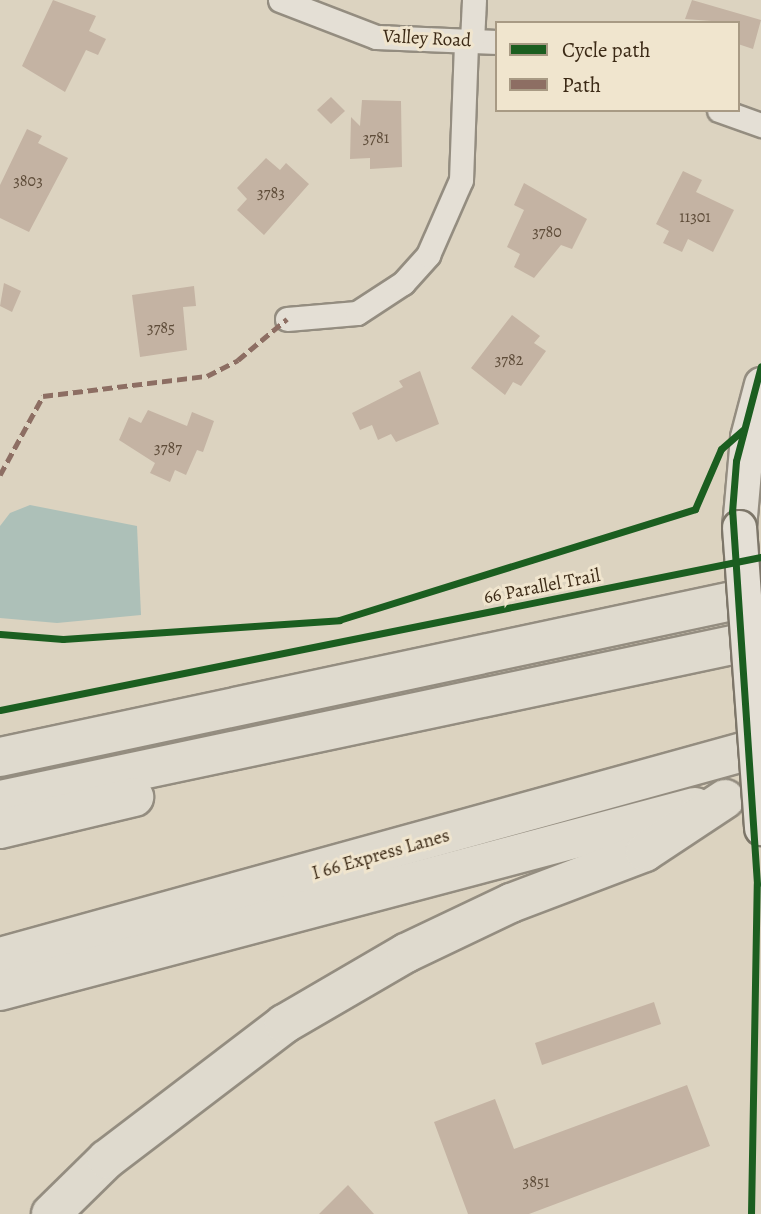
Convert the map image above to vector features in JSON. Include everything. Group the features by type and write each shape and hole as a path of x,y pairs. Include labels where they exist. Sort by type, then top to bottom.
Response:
{"highway":[{"path":"0,757 761,595"},
{"path":"0,800 475,696 761,639"},
{"path":"0,829 347,746 475,696"},
{"name":"I 66 Express Lanes","path":"0,957 761,747"},
{"path":"0,991 743,794"},
{"path":"51,1214 107,1159 284,1024 406,953 510,903 645,852 743,794"}],"main road":[{"path":"761,384 747,437 740,527 761,828"}],"street":[{"name":"Valley Road","path":"279,0 376,37 495,42"},
{"path":"287,319 357,313 403,283 428,255 461,180 474,0"},
{"path":"725,112 761,125"}],"shaded area":[{"path":"30,505 137,526 141,615 57,623 0,618 0,526 10,513"}],"building":[{"path":"53,0 96,16 89,31 106,39 98,55 86,50 65,92 22,66"},
{"path":"692,0 761,20 753,49 740,45 740,21 685,19"},
{"path":"331,97 345,111 331,124 317,110"},
{"path":"362,100 401,101 402,167 370,169 370,158 350,159 351,117 360,126"},
{"path":"27,129 42,136 38,143 68,158 29,232 0,218 0,185"},
{"path":"266,158 280,170 286,163 309,184 264,235 237,210 247,199 237,188"},
{"path":"683,171 702,180 696,192 734,210 713,252 688,239 682,252 663,243 669,231 656,224"},
{"path":"524,183 587,219 572,249 561,245 534,278 514,267 520,254 507,247 524,210 514,205"},
{"path":"4,283 21,291 12,312 0,306"},
{"path":"194,286 196,306 183,307 187,350 140,357 132,295"},
{"path":"512,315 540,336 534,343 546,351 521,386 513,382 505,395 471,368"},
{"path":"420,371 439,424 396,442 391,434 378,440 372,425 360,430 352,413 403,387 399,381"},
{"path":"148,410 187,426 192,412 214,421 203,452 197,450 186,475 175,470 170,482 150,473 155,463 119,440 129,417 141,423"},
{"path":"654,1002 661,1024 542,1065 535,1043"},
{"path":"687,1085 710,1146 529,1214 468,1214 434,1122 495,1099 514,1149"},
{"path":"348,1185 374,1214 319,1214"}],"marked path":[{"path":"0,475 43,396 207,376 238,360 287,319"}],"cycle path":[{"path":"751,1214 757,884 732,512 736,461 761,366"},
{"name":"66 Parallel Trail","path":"0,634 63,639 339,620 695,509 721,449 743,430"},
{"name":"66 Parallel Trail","path":"0,710 761,557"}]}
